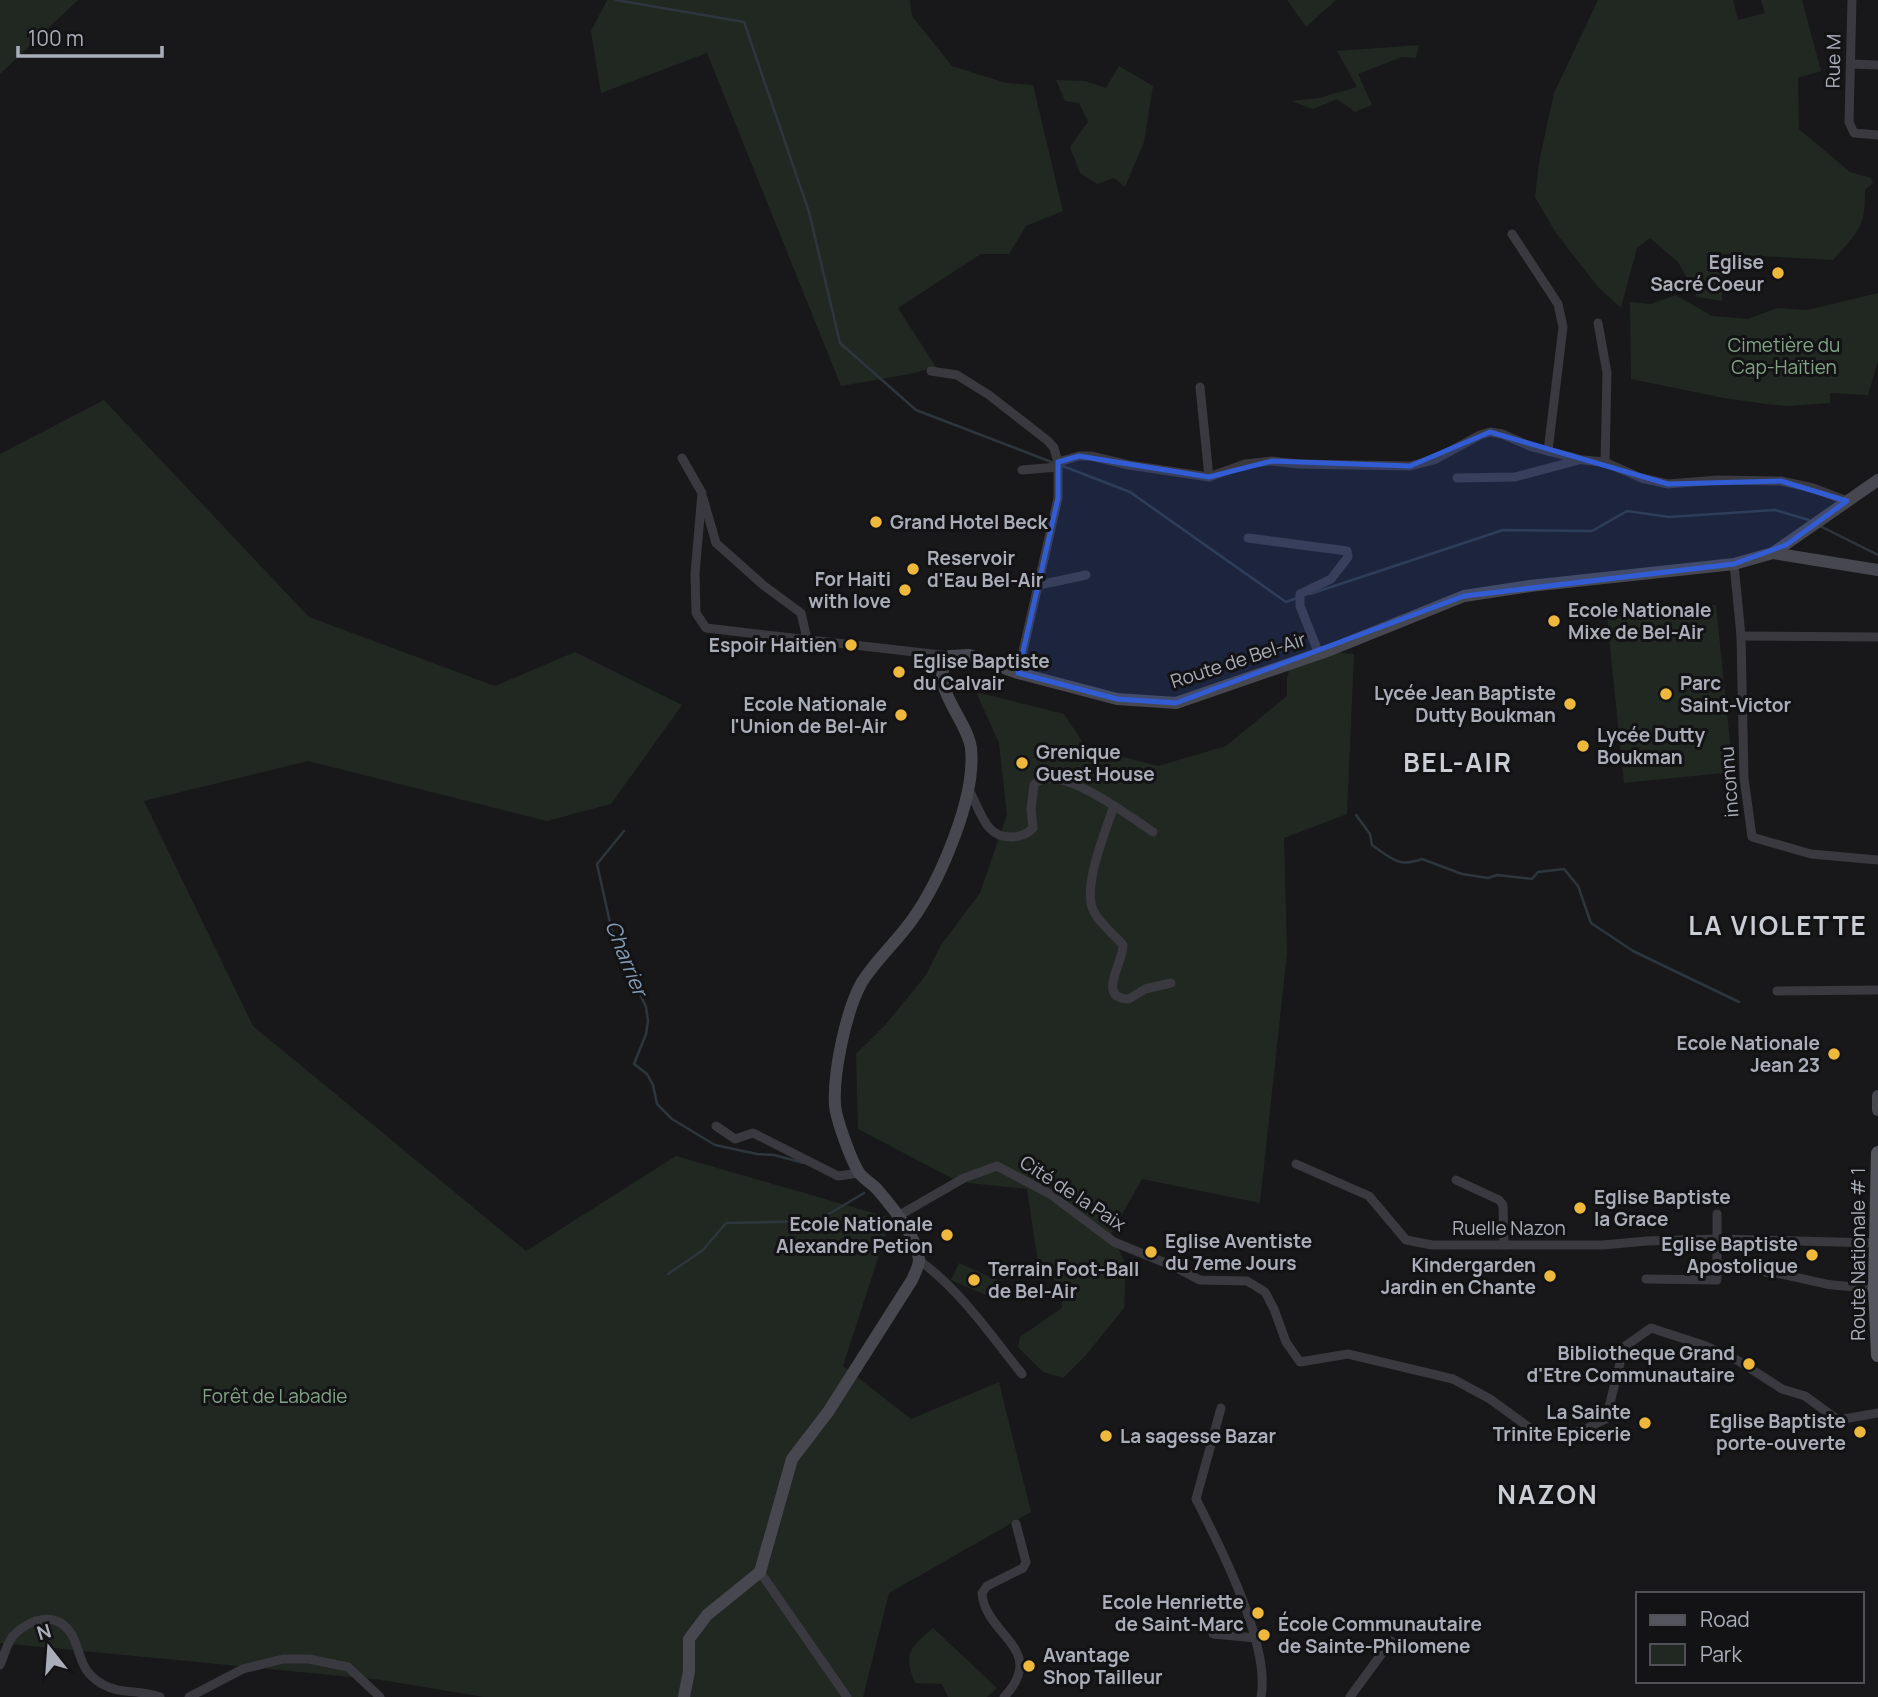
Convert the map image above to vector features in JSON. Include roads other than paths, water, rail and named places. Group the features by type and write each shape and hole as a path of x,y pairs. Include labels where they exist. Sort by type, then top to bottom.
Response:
{"main road":[{"name":"Route Nationale # 1","path":"1878,1153 1875,1311 1878,1354"}],"street":[{"name":"Rue M","path":"1852,0 1849,122 1854,133 1878,135"},
{"path":"1851,64 1878,65"},
{"path":"1512,234 1558,304 1563,327 1548,451"},
{"path":"1598,323 1608,373 1605,462"},
{"path":"931,371 957,375 989,395 1054,448 1058,464 1058,498 1018,673"},
{"path":"1200,387 1209,477"},
{"path":"1022,470 1058,464 1079,456 1209,477 1245,464 1272,461 1410,466 1434,460 1490,432 1548,451 1583,460 1605,462 1641,478 1668,484 1717,480 1782,481 1813,488 1847,501"},
{"path":"682,458 702,493 716,543 763,585 800,613 807,639"},
{"path":"1457,478 1515,477 1583,460"},
{"name":"Route de Bel-Air","path":"950,656 969,655 1018,673 1117,699 1175,703 1319,654 1464,596 1530,586 1734,564 1773,554 1878,480"},
{"path":"702,493 695,574 696,613 706,628 950,656"},
{"path":"1248,538 1347,551 1348,557 1331,579 1300,597 1319,654"},
{"path":"1773,554 1878,570"},
{"name":"inconnu","path":"1734,564 1741,636 1744,778 1752,837 1811,854 1878,860"},
{"path":"1039,586 1086,575"},
{"path":"1741,636 1878,637"},
{"path":"950,656 944,663 941,674 946,692 971,746 969,790 955,835 939,873 913,919 862,982 845,1027 835,1108 860,1173 898,1216 908,1231 919,1261 980,1318 1022,1374"},
{"path":"969,790 987,825 994,835 1002,838 1021,836 1033,828 1031,808 1034,785 1042,778 1064,780 1114,806 1153,832"},
{"path":"1114,806 1093,871 1091,897 1094,912 1123,945 1123,956 1112,982 1112,990 1117,996 1129,999 1145,989 1171,983"},
{"path":"1777,991 1878,990"},
{"path":"1878,1096 1878,1110"},
{"path":"716,1126 735,1139 753,1133 838,1175 860,1173"},
{"name":"Ruelle Nazon","path":"1296,1164 1369,1196 1406,1240 1432,1245 1603,1245 1718,1238 1876,1243"},
{"name":"Cité de la Paix","path":"898,1216 964,1178 997,1166 1050,1194 1114,1242 1200,1280 1247,1281 1257,1287 1265,1293 1286,1342 1300,1362 1348,1354 1453,1379 1490,1399 1534,1431 1552,1434 1581,1431 1605,1419 1624,1347 1651,1328 1706,1346 1737,1360 1782,1389 1805,1396 1838,1420 1878,1413"},
{"path":"1456,1180 1499,1200 1503,1205 1504,1245"},
{"path":"1646,1279 1717,1280 1717,1214"},
{"path":"684,1697 689,1671 689,1639 707,1615 760,1572 792,1459 828,1412 912,1280 919,1261"},
{"path":"1765,1272 1856,1288 1876,1287"},
{"path":"1221,1408 1196,1499 1220,1546 1256,1638 1262,1659 1264,1684 1261,1697"},
{"path":"1004,1697 1020,1674 1020,1667 1013,1644 989,1616 982,1593 987,1586 1023,1568 1026,1562 1016,1524"},
{"path":"760,1572 847,1697"},
{"path":"0,1665 12,1637 35,1619 49,1618 71,1634 86,1670 101,1684 121,1692 147,1693 160,1697"},
{"path":"1213,1634 1256,1638"},
{"path":"1350,1697 1391,1642"},
{"path":"189,1697 243,1669 283,1659 309,1659 348,1667 380,1697"}],"waterway":[{"path":"616,0 744,22 809,212 840,343 916,410 1054,463"},
{"path":"1060,465 1130,492 1286,602 1297,598"},
{"path":"1310,594 1503,530 1592,531 1627,511 1669,517 1775,510 1809,520"},
{"path":"1820,526 1878,555"},
{"path":"1356,815 1370,834 1372,845 1390,858 1401,862 1422,859 1462,874 1488,878 1497,875 1532,879 1538,872 1564,869 1578,886 1591,923 1633,951 1739,1002"},
{"name":"Charrier","path":"624,831 597,864 613,936 646,1007 646,1034 634,1064 647,1074 653,1085 657,1104 672,1119 715,1145 804,1163"},
{"path":"668,1274 703,1250 726,1223 817,1221 864,1193"}],"place":[{"name":"Eglise Sacré Coeur","path":"1778,273"},
{"name":"Grand Hotel Beck","path":"876,522"},
{"name":"Reservoir d'Eau Bel-Air","path":"913,569"},
{"name":"For Haiti with love","path":"905,590"},
{"name":"Ecole Nationale Mixe de Bel-Air","path":"1554,621"},
{"name":"Espoir Haitien","path":"851,645"},
{"name":"Eglise Baptiste du Calvair","path":"899,672"},
{"name":"Parc Saint-Victor","path":"1666,694"},
{"name":"Lycée Jean Baptiste Dutty Boukman","path":"1570,704"},
{"name":"Ecole Nationale l'Union de Bel-Air","path":"901,715"},
{"name":"Lycée Dutty Boukman","path":"1583,746"},
{"name":"Grenique Guest House","path":"1022,763"},
{"name":"Ecole Nationale Jean 23","path":"1834,1054"},
{"name":"Eglise Baptiste la Grace","path":"1580,1208"},
{"name":"Ecole Nationale Alexandre Petion","path":"947,1235"},
{"name":"Eglise Aventiste du 7eme Jours","path":"1151,1252"},
{"name":"Eglise Baptiste Apostolique","path":"1812,1255"},
{"name":"Kindergarden Jardin en Chante","path":"1550,1276"},
{"name":"Terrain Foot-Ball de Bel-Air","path":"974,1280"},
{"name":"Bibliotheque Grand d'Etre Communautaire","path":"1749,1364"},
{"name":"La Sainte Trinite Epicerie","path":"1645,1423"},
{"name":"Eglise Baptiste porte-ouverte","path":"1860,1432"},
{"name":"La sagesse Bazar","path":"1106,1436"},
{"name":"Ecole Henriette de Saint-Marc","path":"1258,1613"},
{"name":"École Communautaire de Sainte-Philomene","path":"1264,1635"},
{"name":"Avantage Shop Tailleur","path":"1029,1666"}],"district":[{"name":"BEL-AIR","path":"1458,762"},
{"name":"LA VIOLETTE","path":"1778,925"},
{"name":"NAZON","path":"1548,1494"}],"park label":[{"name":"Cimetière du Cap-Haïtien","path":"1784,356"},
{"name":"Forêt de Labadie","path":"275,1396"}]}
